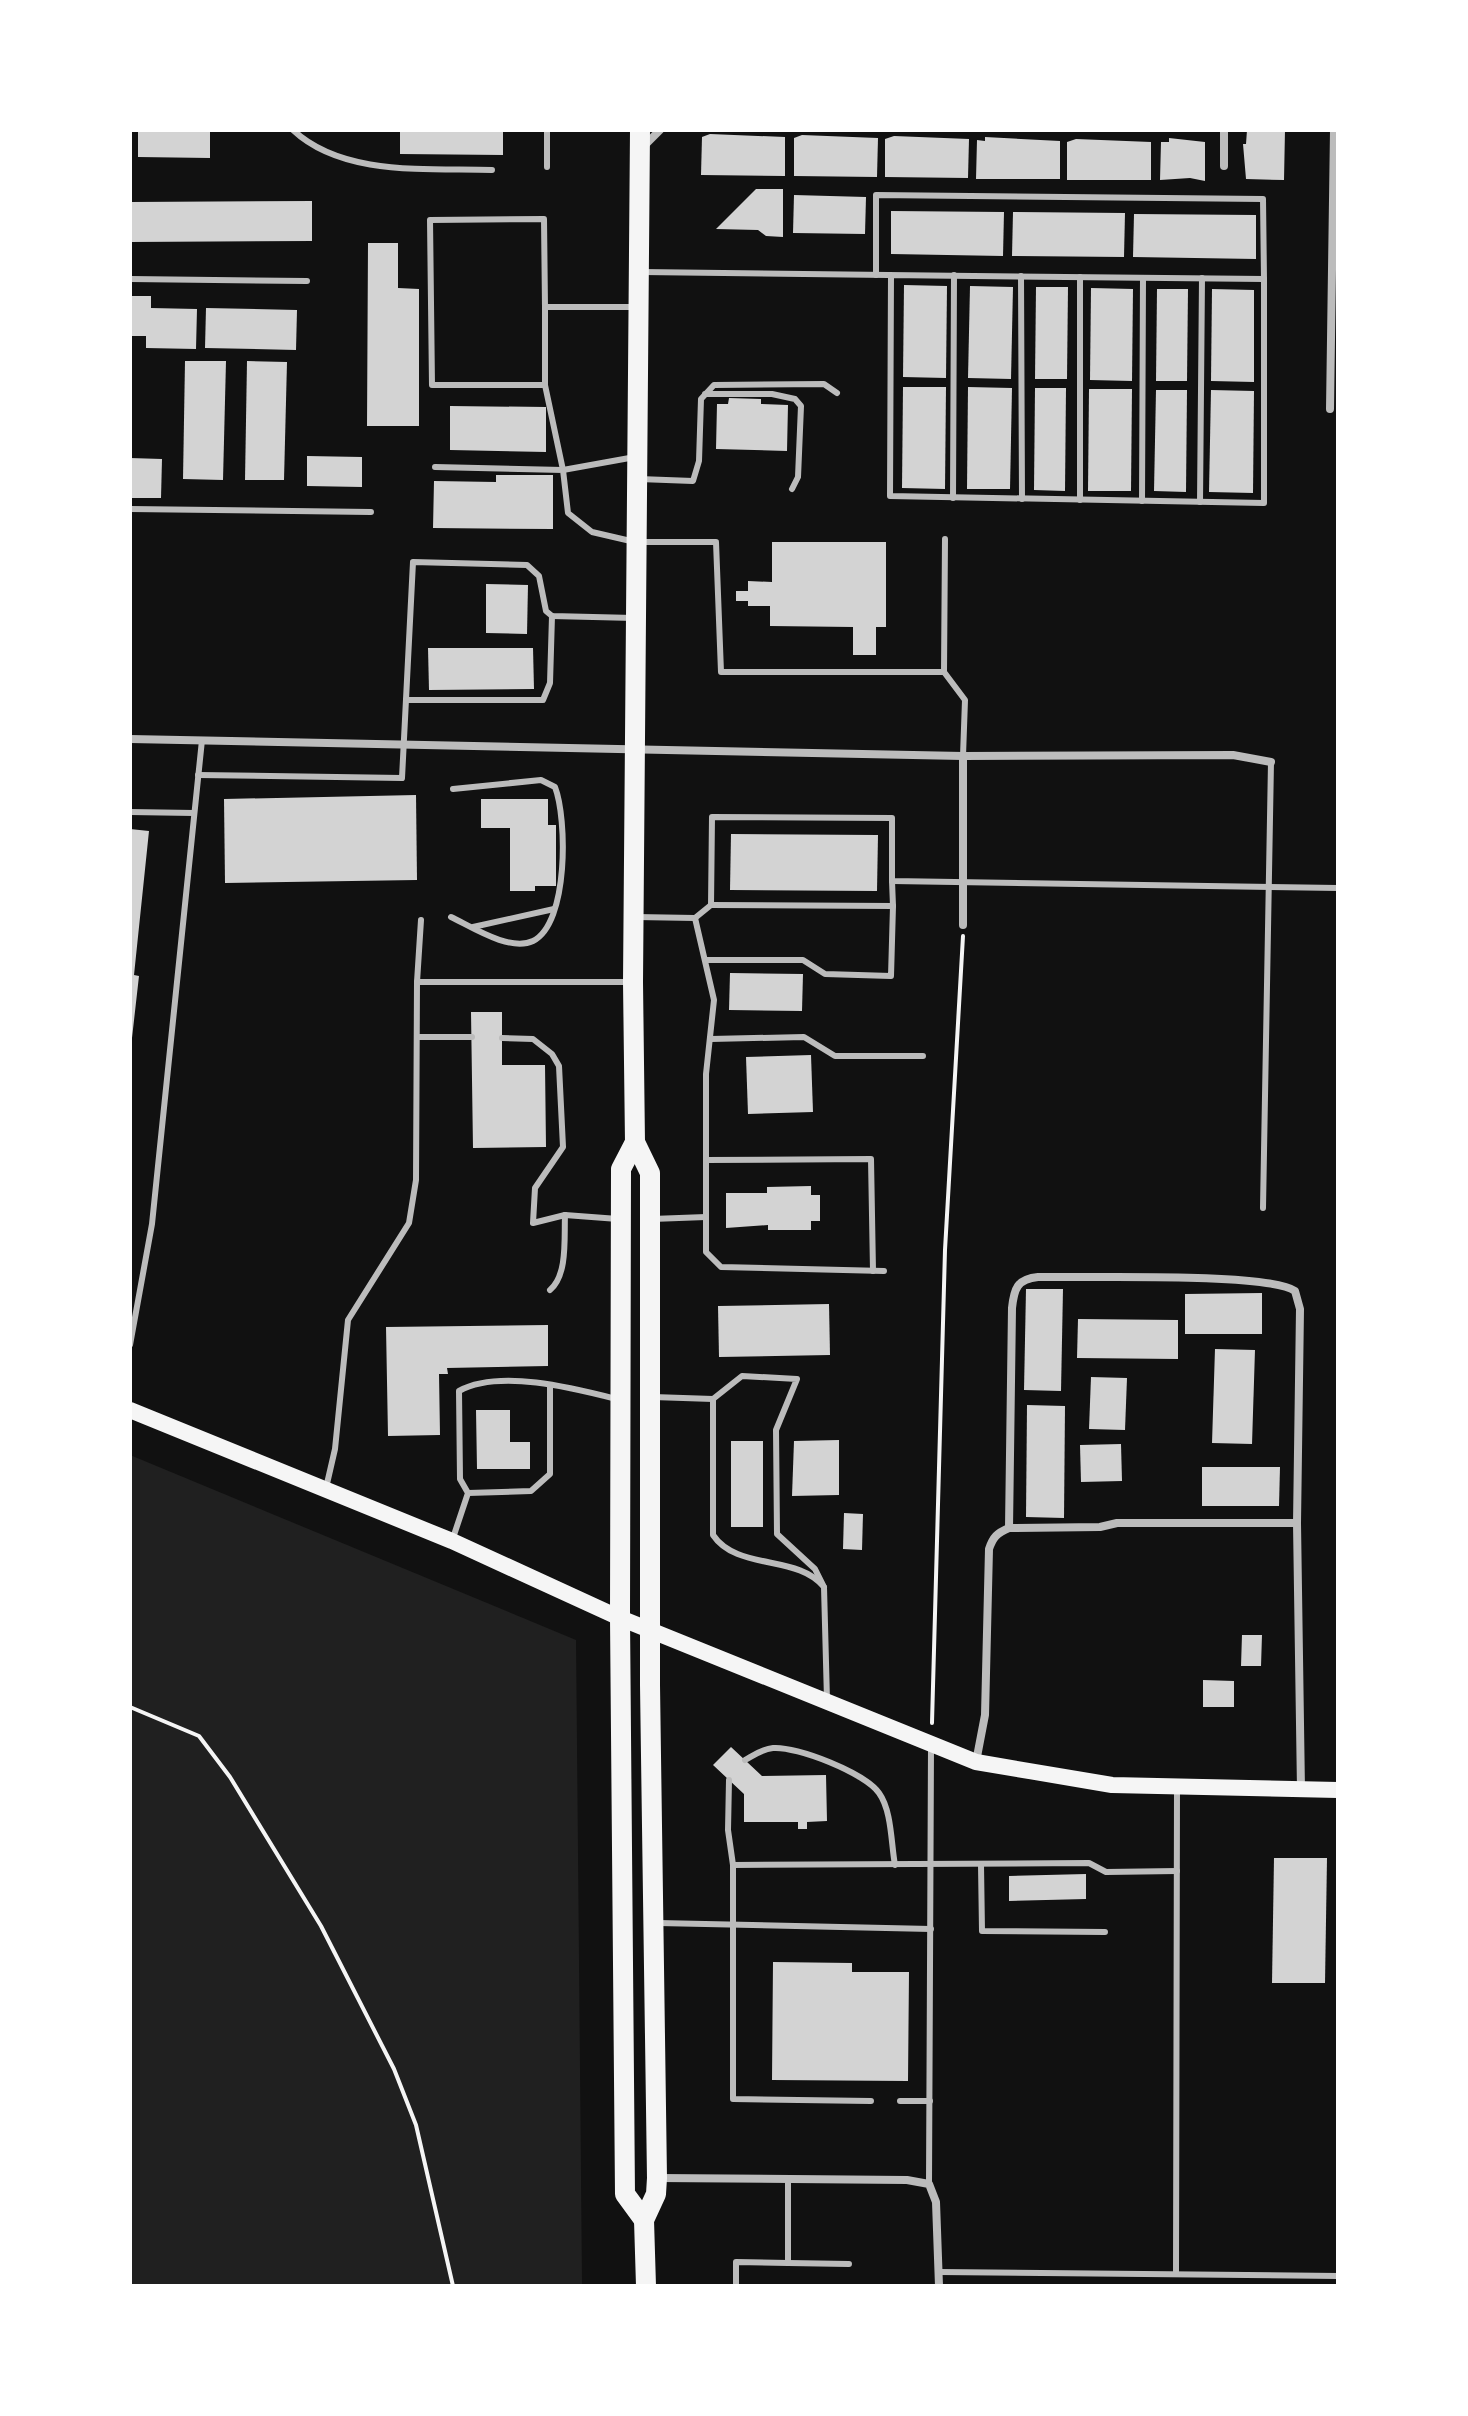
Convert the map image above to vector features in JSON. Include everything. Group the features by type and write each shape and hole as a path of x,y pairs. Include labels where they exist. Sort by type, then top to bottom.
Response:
{"main road":[{"path":"640,130 632,747 633,982 635,1142 650,1173 652,1923 657,2178 656,2194 644,2220 646,2286"},
{"path":"635,1142 621,1169 620,1618 625,2194 644,2220"},
{"path":"130,1410 452,1541 620,1618 976,1762 1112,1785 1338,1790"}],"street":[{"path":"640,151 660,130"},
{"path":"1224,130 1224,166"},
{"path":"1330,409 1336,238 1334,130"},
{"path":"130,739 963,756 1233,755 1271,762"},
{"path":"963,756 963,925"},
{"path":"1009,1528 1012,1308 1018,1284 1025,1278 1230,1280 1271,1283 1295,1291 1300,1309 1297,1523 1301,1790"},
{"path":"976,1762 985,1715 989,1549 993,1537 1009,1528 1100,1527 1117,1523 1297,1523"},
{"path":"657,2178 907,2180 929,2184 936,2202 939,2286"}],"lane":[{"path":"293,130 335,153 374,166 492,170"},
{"path":"547,130 547,167"},
{"path":"876,275 876,195 1263,199 1264,503 890,496 891,275"},
{"path":"545,385 432,385 430,220 544,219 545,385 563,470 568,513 592,532 635,542 716,542 721,672 944,672"},
{"path":"638,272 1264,279"},
{"path":"953,498 954,275"},
{"path":"1021,276 1022,499"},
{"path":"1080,277 1080,500"},
{"path":"1142,501 1143,278"},
{"path":"1200,502 1202,278"},
{"path":"130,279 307,281"},
{"path":"545,307 638,307"},
{"path":"636,478 693,481 699,461 704,394 714,385 824,384 837,393"},
{"path":"704,394 772,394 795,399 801,406 798,477 792,489"},
{"path":"435,467 563,470 636,457"},
{"path":"130,509 371,512"},
{"path":"945,539 944,672 965,700 963,756"},
{"path":"198,775 402,778 413,562 527,565 539,576 546,611 552,616 634,618"},
{"path":"406,700 543,700 550,683 552,616"},
{"path":"130,1345 133,1307 152,1224 202,740"},
{"path":"1263,1208 1271,762"},
{"path":"451,917 518,944 533,941 545,931 563,876 560,800 555,787 541,780 453,789"},
{"path":"130,812 194,813"},
{"path":"706,960 803,960 825,974 891,976 892,818 712,817 711,905"},
{"path":"892,881 1338,888"},
{"path":"633,917 695,918 711,905 893,906"},
{"path":"473,927 554,909"},
{"path":"695,918 714,1000 706,1074 706,1252 721,1267 884,1271"},
{"path":"326,1490 335,1449 348,1320 409,1223 416,1180 417,982 421,920"},
{"path":"417,982 633,982"},
{"path":"417,1037 472,1037"},
{"path":"711,1039 804,1037 835,1056 923,1056"},
{"path":"502,1038 533,1039 552,1054 559,1066 563,1147 537,1184 533,1223 565,1215 620,1219"},
{"path":"706,1160 871,1159 873,1271"},
{"path":"550,1290 557,1284 562,1266 565,1215"},
{"path":"649,1219 706,1217"},
{"path":"649,1397 713,1399 742,1376 797,1379 776,1430 777,1534 815,1569 824,1587 827,1700"},
{"path":"452,1541 468,1493 460,1479 459,1391 475,1382 550,1385 620,1400"},
{"path":"468,1493 531,1491 550,1474 550,1385"},
{"path":"713,1399 714,1538 735,1553 812,1575 824,1587"},
{"path":"929,2184 931,1745"},
{"path":"745,1760 760,1751 789,1749 856,1774 870,1784 884,1804 895,1865"},
{"path":"729,1780 728,1830 733,1865 734,1926 733,2099 871,2101"},
{"path":"1176,2274 1177,1787"},
{"path":"733,1865 1089,1863 1106,1872 1177,1871"},
{"path":"981,1865 982,1931 1105,1932"},
{"path":"652,1923 931,1929"},
{"path":"900,2101 930,2101"},
{"path":"788,2178 788,2263"},
{"path":"736,2286 736,2262 849,2264"},
{"path":"939,2272 1338,2276"}],"path":[{"path":"931,1745 945,1250 963,925"},
{"path":"130,1707 199,1736 230,1777 321,1926 394,2069 416,2125 453,2286"}],"shaded area":[{"path":"130,1455 576,1640 582,2286 130,2286"}],"building":[{"path":"138,130 210,130 210,158 138,157"},
{"path":"400,130 503,130 503,155 400,154"},
{"path":"1247,130 1285,130 1284,180 1246,179 1243,144 1246,144"},
{"path":"710,134 785,137 785,176 701,175 702,137"},
{"path":"802,135 878,138 877,177 794,176 794,138"},
{"path":"894,136 969,139 968,178 885,177 885,139"},
{"path":"985,137 1060,141 1060,179 976,179 977,140 985,141"},
{"path":"1169,138 1205,142 1205,181 1190,178 1160,180 1161,142 1169,142"},
{"path":"1076,139 1151,142 1151,180 1067,180 1067,142"},
{"path":"756,189 783,189 783,237 766,236 758,230 716,229"},
{"path":"794,195 866,197 865,234 793,233"},
{"path":"312,201 312,241 130,242 130,202"},
{"path":"891,211 1004,212 1003,256 891,254"},
{"path":"1013,212 1125,213 1124,257 1012,256"},
{"path":"1134,214 1256,215 1256,259 1133,257"},
{"path":"368,243 398,243 398,288 419,289 419,426 367,426"},
{"path":"904,285 947,286 946,378 903,377"},
{"path":"970,286 1013,287 1011,379 968,378"},
{"path":"1036,287 1068,287 1067,379 1035,379"},
{"path":"1091,288 1133,289 1132,381 1090,380"},
{"path":"1157,289 1188,289 1187,381 1156,381"},
{"path":"1212,289 1254,290 1254,382 1211,381"},
{"path":"130,296 151,296 151,308 197,309 196,349 146,348 146,336 130,336"},
{"path":"206,308 297,310 296,350 205,348"},
{"path":"185,361 226,361 223,480 183,479"},
{"path":"247,361 287,362 284,480 245,480"},
{"path":"903,387 946,387 945,489 902,488"},
{"path":"968,387 1012,388 1010,489 967,489"},
{"path":"1035,388 1066,388 1065,491 1034,490"},
{"path":"1089,389 1132,389 1131,491 1088,491"},
{"path":"1156,390 1187,390 1186,492 1154,491"},
{"path":"1211,390 1254,391 1253,493 1209,492"},
{"path":"729,398 761,399 761,404 788,405 787,451 716,449 717,404 728,404"},
{"path":"450,406 546,407 546,452 450,450"},
{"path":"307,456 362,457 362,487 307,486"},
{"path":"130,458 162,459 161,498 130,498"},
{"path":"496,475 553,475 553,529 433,528 434,481 496,482"},
{"path":"772,542 886,542 886,627 876,627 876,655 853,655 853,627 770,626 770,606 748,606 748,601 736,601 736,591 748,591 748,581 772,582"},
{"path":"486,584 528,585 527,634 486,633"},
{"path":"428,648 533,648 534,689 429,690"},
{"path":"416,795 417,880 225,883 224,799"},
{"path":"481,799 548,799 548,825 556,825 556,886 535,886 535,891 510,891 510,828 481,828"},
{"path":"130,829 149,831 134,975 139,976 132,1038"},
{"path":"731,834 878,835 877,891 730,890"},
{"path":"730,973 803,974 802,1011 729,1010"},
{"path":"471,1012 502,1012 502,1065 545,1065 546,1147 473,1148"},
{"path":"811,1055 813,1112 748,1114 746,1057"},
{"path":"811,1186 811,1195 820,1195 820,1221 811,1221 811,1230 768,1230 768,1225 726,1228 726,1193 767,1193 767,1187"},
{"path":"1026,1289 1063,1289 1061,1391 1024,1390"},
{"path":"1262,1293 1262,1334 1185,1334 1185,1294"},
{"path":"829,1304 830,1355 719,1357 718,1306"},
{"path":"1078,1319 1178,1320 1178,1359 1077,1358"},
{"path":"548,1325 548,1366 447,1368 448,1374 439,1374 440,1435 388,1436 386,1327"},
{"path":"1215,1349 1255,1350 1252,1444 1212,1443"},
{"path":"1091,1377 1127,1378 1125,1430 1089,1429"},
{"path":"1027,1405 1065,1406 1064,1518 1026,1517"},
{"path":"476,1410 510,1410 510,1442 530,1442 530,1469 477,1469"},
{"path":"839,1440 839,1495 792,1496 794,1441"},
{"path":"731,1441 763,1441 763,1527 731,1527"},
{"path":"1121,1444 1122,1481 1081,1482 1080,1445"},
{"path":"1202,1467 1280,1467 1279,1506 1202,1506"},
{"path":"844,1513 863,1514 862,1550 843,1549"},
{"path":"1242,1635 1262,1635 1261,1666 1241,1666"},
{"path":"1203,1680 1234,1681 1234,1707 1203,1707"},
{"path":"731,1747 762,1776 826,1775 827,1821 807,1822 807,1829 798,1829 798,1822 744,1822 744,1794 713,1765"},
{"path":"1274,1858 1327,1858 1325,1983 1272,1983"},
{"path":"1086,1874 1086,1899 1009,1901 1009,1876"},
{"path":"773,1962 852,1963 852,1972 909,1972 908,2081 772,2080"}]}
